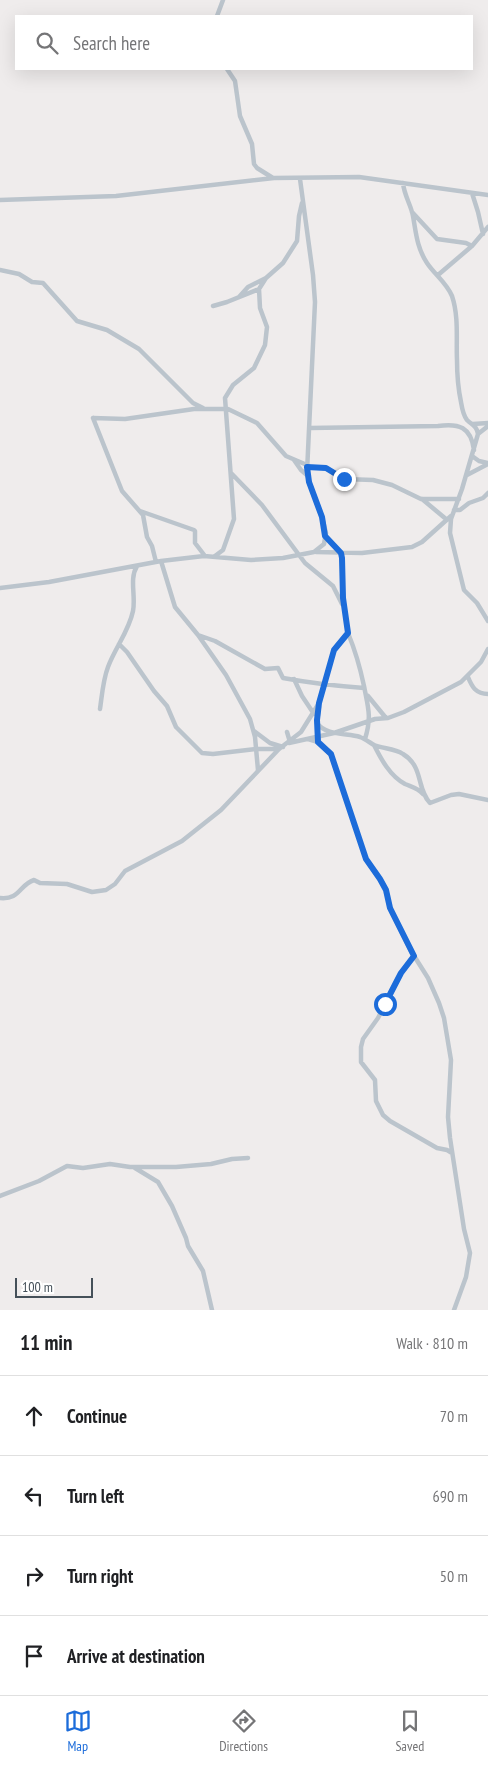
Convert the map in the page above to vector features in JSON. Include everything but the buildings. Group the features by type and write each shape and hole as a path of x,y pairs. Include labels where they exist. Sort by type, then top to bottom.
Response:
{"street":[{"path":"217,15 223,0"},
{"path":"229,70 235,81 240,116 252,144 254,164 257,168 274,178"},
{"path":"0,200 116,196 274,178 359,177 488,195"},
{"path":"300,178 313,275 314,302 307,466 308,476 324,526 325,536 324,544 314,552"},
{"path":"402,184 412,211 419,248 427,264 447,285 454,302 457,321 457,363 463,414 473,424 478,434"},
{"path":"472,193 483,234"},
{"path":"213,306 259,288 266,278 283,263 297,241 299,216 303,201"},
{"path":"412,211 437,239 466,243 472,246"},
{"path":"438,275 472,246 488,227"},
{"path":"0,270 19,274 32,282 42,283 74,320 107,330 137,348 192,403 203,408"},
{"path":"237,298 248,286 266,278"},
{"path":"214,556 223,550 234,520 225,398 229,389 254,368 265,345 267,327 260,308 259,288"},
{"path":"205,556 195,543 194,530 140,510 128,500 122,491 92,418 125,419 203,408 226,408 256,423 286,455 307,466 326,468 344,479 371,480 392,485 421,499 446,519"},
{"path":"473,424 488,422"},
{"path":"310,428 438,426 450,424 459,426 467,432 473,442 473,453 479,461 488,464"},
{"path":"488,426 478,434 467,475 450,523 450,538 464,590 477,603 488,621"},
{"path":"294,459 301,470 308,476"},
{"path":"467,475 488,464"},
{"path":"232,474 262,505 309,568 333,586 344,608"},
{"path":"0,588 44,583 158,562 205,556 251,560 314,552 368,553 384,549 414,546 422,542 453,512 460,510 469,502 483,498 488,493"},
{"path":"421,499 459,499"},
{"path":"140,510 143,515 147,537 175,607 226,674 250,719 254,731 258,770"},
{"path":"325,536 341,553 344,608 348,633 359,663 362,688 386,718"},
{"path":"100,709 106,671 130,621 133,610 133,574 137,566"},
{"path":"0,898 8,899 16,896 27,884 34,880 67,884 92,892 106,890 115,884 125,871 182,841 228,803 258,770 301,732 314,714 319,703 334,650 348,633"},
{"path":"198,635 215,641 265,669 278,668 281,677 325,685 362,688"},
{"path":"119,644 128,652 155,692 167,706 176,727 204,754 281,748"},
{"path":"289,742 334,733 376,718 395,716 428,701 468,676 481,662 488,649"},
{"path":"468,676 474,689 480,693 488,694"},
{"path":"294,680 319,726 334,733 365,739 374,745 398,752 410,759 416,766 424,796"},
{"path":"365,739 370,710 367,695"},
{"path":"318,742 319,703"},
{"path":"254,731 270,743 281,748"},
{"path":"286,732 289,742"},
{"path":"308,739 318,742 331,754 366,859 386,890 390,908 414,956 428,978 439,1003 449,1045 451,1070 449,1129 452,1154 464,1229 470,1253 466,1277 454,1310"},
{"path":"374,745 387,767 395,776 404,783 417,788 430,803 459,794 488,800"},
{"path":"414,956 401,973 378,1018 363,1039 361,1062 375,1080 376,1098 383,1115 437,1148 447,1150 452,1154"},
{"path":"0,1196 39,1181 67,1166 83,1168 110,1164 134,1167 195,1165 248,1158"},
{"path":"134,1167 158,1182 172,1206 188,1246 203,1272 212,1310"}],"route":[{"path":"344,479 326,468 307,467 309,482 322,517 325,536 341,553 343,598 348,633 334,650 319,703 317,737 320,745 331,754 366,859 387,892 390,908 414,956 407,963 385,1004"}]}
